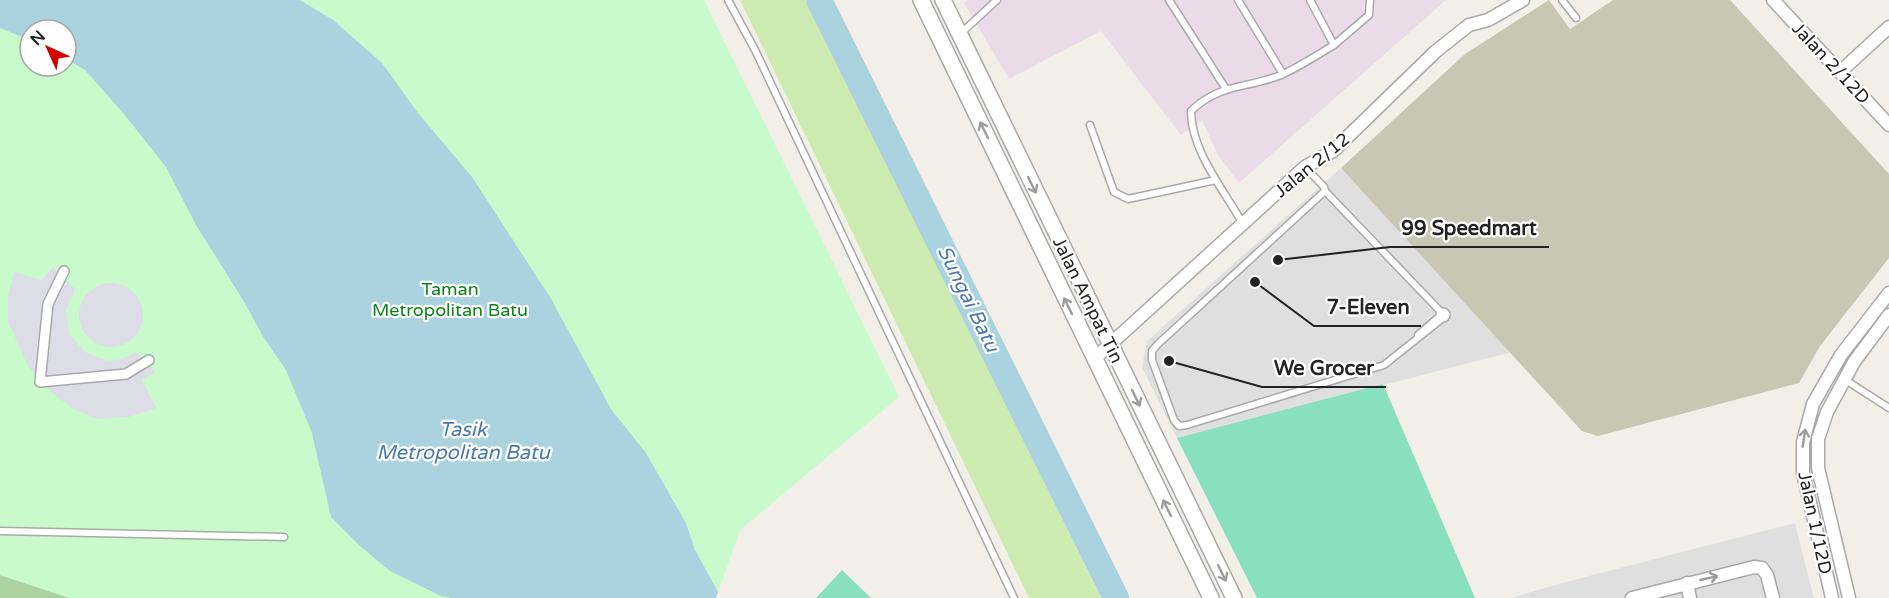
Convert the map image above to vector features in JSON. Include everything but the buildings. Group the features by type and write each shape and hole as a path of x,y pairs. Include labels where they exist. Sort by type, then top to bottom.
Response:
{"street":[{"name":"Jalan Ampat Tin","path":"921,0 1211,598"},
{"name":"Jalan Ampat Tin","path":"943,0 1234,598"},
{"name":"Jalan 2/12","path":"1094,359 1305,167 1333,151 1435,52 1469,25 1488,20 1523,0"},
{"name":"Jalan 2/12D","path":"1773,0 1889,125"},
{"path":"1840,72 1889,27"},
{"path":"64,271 48,304 40,382 126,374 149,360"},
{"name":"Jalan 1/12D","path":"1832,598 1803,473 1803,442 1813,404 1841,355 1889,293"},
{"name":"Jalan 1/12D","path":"1849,598 1818,468 1818,439 1827,412 1844,379 1889,315"},
{"path":"1632,598 1754,567 1762,568 1767,575 1773,598"},
{"path":"1687,583 1690,598"}],"lane":[{"path":"728,0 755,50 1014,598"},
{"path":"960,34 997,0"},
{"path":"1169,0 1226,89"},
{"path":"1238,0 1283,74"},
{"path":"1310,0 1334,45"},
{"path":"1243,224 1216,180 1191,128 1191,111 1204,99 1226,89 1283,74 1334,45 1369,15 1370,0"},
{"path":"1562,0 1576,18"},
{"path":"1090,124 1114,192 1122,197 1128,199 1216,180"},
{"path":"1305,167 1441,315 1384,365 1179,426 1174,420 1152,360 1152,351 1325,191"},
{"path":"1844,379 1889,408"},
{"path":"0,531 284,537"}],"shaded area":[{"path":"968,0 1446,0 1239,183 1218,155 1202,120 1181,135 1101,31 1009,79 964,3"},
{"path":"1549,0 1570,29 1613,0 1730,0 1889,174 1889,258 1820,346 1799,383 1598,436 1582,431 1341,168 1465,54"},
{"path":"1341,168 1512,352 1177,438 1142,367 1147,341"},
{"path":"53,267 75,289 66,310 69,334 85,352 107,361 122,359 136,352 155,372 142,380 156,408 129,417 98,419 75,410 52,393 28,366 8,321 8,296 14,272 42,280"},
{"path":"111,283 134,292 143,315 134,338 111,347 88,338 79,315 88,292"},
{"path":"1795,523 1814,598 1511,598 1562,583"}],"green space":[{"name":"Taman Metropolitan Batu","path":"0,0 704,0 899,397 740,530 716,598 70,598 0,575"},
{"path":"740,0 808,0 1101,598 1029,598"},
{"path":"1383,384 1475,598 1257,598 1177,438"},
{"path":"842,570 871,598 816,598"},
{"path":"0,575 70,598 0,598"}],"water":[{"name":"Tasik Metropolitan Batu","path":"0,0 300,0 333,20 382,63 418,113 472,177 550,297 611,409 646,453 686,523 695,550 718,592 716,598 451,598 441,596 390,571 331,517 312,433 286,370 264,338 196,225 166,167 124,114 85,70 78,66 78,18 18,18 18,35 0,28"}],"waterway":[{"name":"Sungai Batu","path":"819,0 1116,598"}],"place":[{"name":"99 Speedmart","path":"1278,260"},
{"name":"7-Eleven","path":"1255,282"},
{"name":"We Grocer","path":"1169,361"}]}
